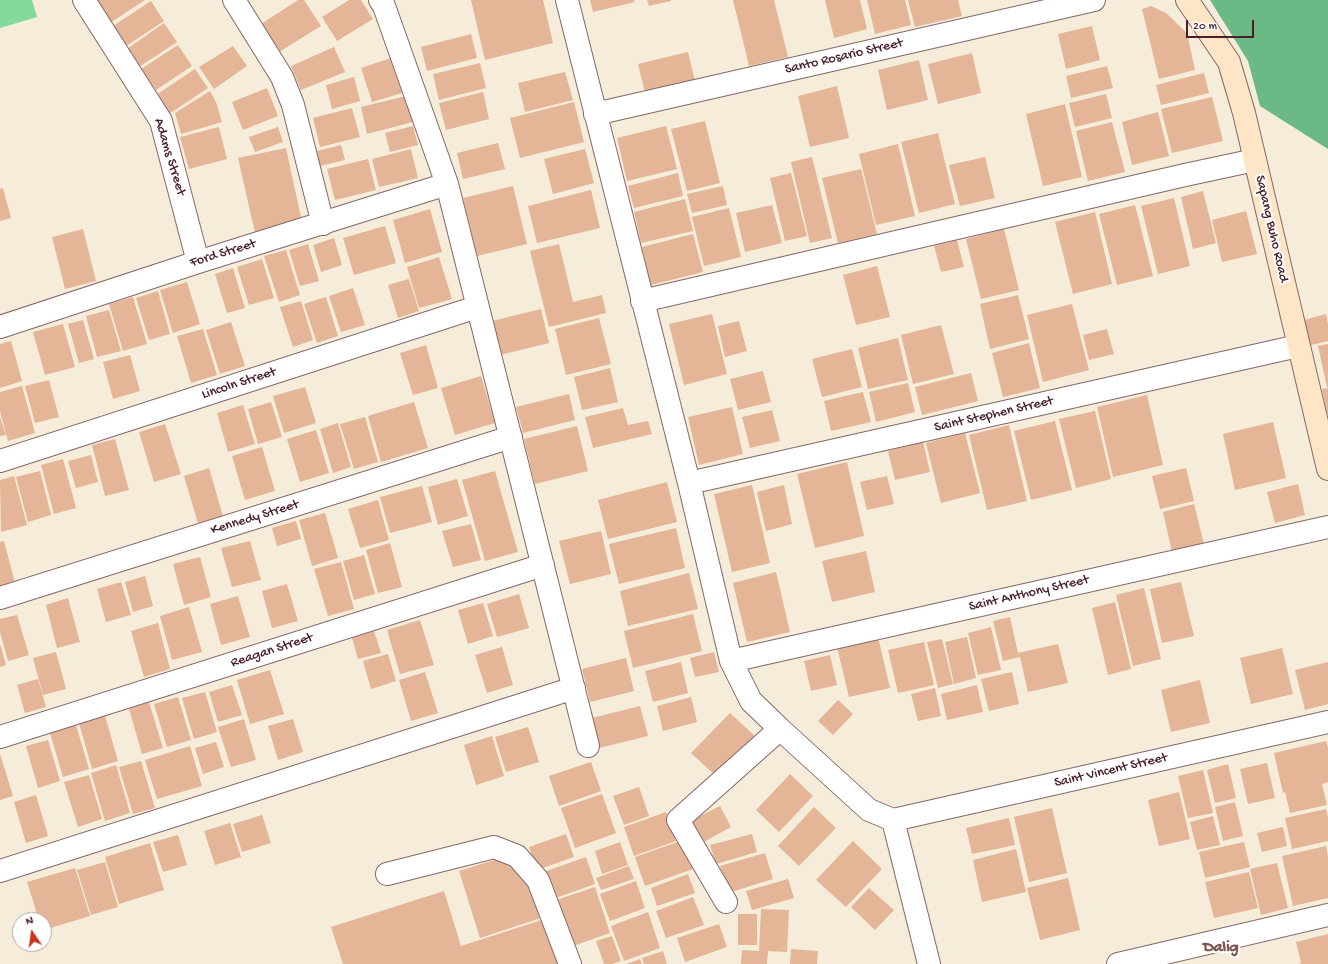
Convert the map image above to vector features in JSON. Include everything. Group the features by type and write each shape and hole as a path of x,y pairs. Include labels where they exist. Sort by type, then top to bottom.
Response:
{"street":[{"name":"Adams Street","path":"84,0 161,121 198,262"},
{"path":"234,0 282,77 293,105 323,224"},
{"path":"380,0 447,184 588,746"},
{"path":"567,0 689,483 730,661 751,701 780,730 869,810 893,820 929,964"},
{"name":"Santo Rosario Street","path":"595,114 1094,0"},
{"name":"Sapang Buho Road","path":"1187,0 1229,62 1244,113 1328,468"},
{"path":"642,301 1255,160"},
{"name":"Ford Street","path":"0,328 198,262 447,184"},
{"name":"Lincoln Street","path":"0,461 478,307"},
{"name":"Saint Stephen Street","path":"689,483 1298,346"},
{"name":"Kennedy Street","path":"0,598 510,437"},
{"name":"Saint Anthony Street","path":"730,661 1328,527"},
{"name":"Reagan Street","path":"0,737 543,565"},
{"path":"0,871 574,688"},
{"name":"Saint Vincent Street","path":"893,820 1328,722"},
{"path":"726,902 678,820 780,730"},
{"path":"387,874 494,847 517,856 538,880 570,964"},
{"path":"1118,964 1328,915"}],"green space":[{"path":"0,0 32,0 37,17 0,28"},
{"path":"1210,0 1328,0 1328,149 1260,106 1248,61"}],"building":[{"path":"99,0 145,0 107,25 93,4"},
{"path":"298,0 304,0 321,26 279,52 261,24"},
{"path":"349,0 361,0 373,19 337,41 322,17"},
{"path":"471,0 543,0 553,43 485,60"},
{"path":"590,0 634,0 635,2 593,12"},
{"path":"647,0 671,0 671,1 649,6"},
{"path":"733,0 774,0 788,57 749,66"},
{"path":"825,0 860,0 867,29 834,38"},
{"path":"867,0 905,0 911,25 875,34"},
{"path":"908,0 958,0 962,16 915,27"},
{"path":"151,1 164,21 123,48 110,28"},
{"path":"1151,6 1166,13 1187,33 1195,70 1159,79 1142,9"},
{"path":"164,23 177,42 139,67 127,49"},
{"path":"1092,26 1100,60 1066,69 1058,34"},
{"path":"471,34 477,58 427,71 421,47"},
{"path":"178,45 192,66 156,90 141,69"},
{"path":"233,46 247,66 214,89 199,67"},
{"path":"334,47 345,72 301,90 291,66"},
{"path":"688,52 696,85 646,97 638,64"},
{"path":"972,53 981,93 938,104 928,64"},
{"path":"391,58 402,93 372,102 361,68"},
{"path":"919,60 928,100 887,110 878,70"},
{"path":"480,63 486,88 439,100 433,74"},
{"path":"1107,66 1113,88 1071,98 1066,76"},
{"path":"195,69 208,88 166,116 153,97"},
{"path":"565,72 573,100 525,112 518,83"},
{"path":"1204,73 1209,93 1161,105 1156,85"},
{"path":"354,77 360,101 332,109 326,85"},
{"path":"837,86 849,138 810,147 798,96"},
{"path":"267,88 278,116 243,130 232,102"},
{"path":"210,91 216,102 222,122 181,134 175,113"},
{"path":"483,92 489,119 446,130 439,103"},
{"path":"1106,94 1112,118 1075,127 1069,103"},
{"path":"406,96 413,122 367,134 361,107"},
{"path":"1212,97 1223,141 1172,153 1161,109"},
{"path":"574,102 584,142 520,158 510,118"},
{"path":"1065,104 1082,177 1043,186 1026,114"},
{"path":"352,108 360,137 320,147 313,118"},
{"path":"1158,112 1169,156 1132,165 1122,122"},
{"path":"705,121 720,183 687,191 671,129"},
{"path":"1112,122 1125,172 1088,181 1076,131"},
{"path":"413,126 418,145 390,152 385,133"},
{"path":"666,126 677,169 627,181 617,138"},
{"path":"219,127 227,159 189,169 180,137"},
{"path":"278,127 283,142 255,152 249,137"},
{"path":"938,133 955,204 919,213 901,142"},
{"path":"498,143 505,169 463,179 457,153"},
{"path":"898,144 915,216 876,225 859,154"},
{"path":"341,145 345,160 316,167 313,152"},
{"path":"286,148 302,222 255,233 238,158"},
{"path":"411,149 418,178 379,187 372,159"},
{"path":"585,149 594,183 553,194 544,159"},
{"path":"812,157 832,238 810,243 791,162"},
{"path":"985,157 995,198 960,206 949,165"},
{"path":"368,159 376,190 335,200 327,169"},
{"path":"861,169 877,234 838,243 822,178"},
{"path":"678,173 683,196 634,208 628,186"},
{"path":"791,173 807,236 785,241 770,178"},
{"path":"513,186 527,244 477,256 463,198"},
{"path":"723,186 727,205 692,213 687,194"},
{"path":"3,188 11,218 0,221 0,189"},
{"path":"591,190 600,228 537,243 528,206"},
{"path":"1203,191 1216,243 1193,249 1181,197"},
{"path":"1174,198 1190,266 1158,274 1141,206"},
{"path":"685,199 693,231 641,243 634,212"},
{"path":"772,205 782,243 745,252 736,213"},
{"path":"1135,205 1153,276 1117,285 1099,214"},
{"path":"729,208 741,257 704,266 692,217"},
{"path":"430,209 442,252 405,263 393,220"},
{"path":"1246,211 1257,254 1222,262 1212,220"},
{"path":"1095,212 1112,284 1073,294 1055,222"},
{"path":"385,226 396,263 354,275 343,238"},
{"path":"83,229 96,281 65,289 52,237"},
{"path":"1004,229 1019,290 981,299 966,239"},
{"path":"693,234 703,272 651,285 642,247"},
{"path":"334,238 342,265 321,272 313,245"},
{"path":"957,240 964,267 941,272 934,246"},
{"path":"308,244 319,281 300,286 289,250"},
{"path":"559,244 573,302 602,295 606,313 549,327 530,251"},
{"path":"286,250 300,295 279,302 264,256"},
{"path":"439,257 452,299 419,308 407,267"},
{"path":"262,259 274,298 249,305 237,267"},
{"path":"877,266 890,317 856,325 843,275"},
{"path":"233,268 245,308 227,313 215,274"},
{"path":"409,279 419,311 398,318 388,285"},
{"path":"187,282 200,324 173,333 160,290"},
{"path":"353,288 365,325 341,332 329,296"},
{"path":"158,291 170,334 149,340 136,298"},
{"path":"1018,295 1029,339 990,349 980,304"},
{"path":"133,297 147,344 123,351 109,304"},
{"path":"326,297 338,336 317,343 304,304"},
{"path":"301,301 313,340 293,347 280,307"},
{"path":"1072,304 1089,370 1043,382 1027,315"},
{"path":"541,309 549,343 500,355 492,321"},
{"path":"109,310 121,351 97,357 86,316"},
{"path":"712,314 727,374 684,385 669,324"},
{"path":"1326,314 1328,324 1328,341 1311,345 1304,320"},
{"path":"599,318 611,364 566,375 555,329"},
{"path":"83,320 94,359 79,363 68,324"},
{"path":"739,321 747,351 725,357 718,326"},
{"path":"231,322 245,366 220,374 206,330"},
{"path":"63,324 75,367 45,375 33,332"},
{"path":"941,325 954,374 913,384 901,335"},
{"path":"203,329 217,375 191,383 177,336"},
{"path":"1107,329 1114,354 1089,360 1083,335"},
{"path":"898,338 908,380 868,389 858,348"},
{"path":"11,341 22,381 0,388 0,344"},
{"path":"1029,343 1040,388 1003,397 992,353"},
{"path":"1328,344 1328,387 1327,387 1318,346"},
{"path":"426,345 438,388 413,395 400,353"},
{"path":"852,349 862,387 822,397 812,359"},
{"path":"130,355 140,391 113,399 103,362"},
{"path":"610,368 618,402 582,410 574,377"},
{"path":"763,371 771,402 738,410 730,379"},
{"path":"971,373 978,401 922,415 915,387"},
{"path":"481,376 495,423 455,435 441,388"},
{"path":"49,380 59,417 35,423 25,386"},
{"path":"908,383 915,412 876,422 869,392"},
{"path":"22,386 35,433 8,441 0,411 0,392"},
{"path":"305,387 316,423 284,433 273,396"},
{"path":"1328,388 1328,414 1327,414 1322,389"},
{"path":"863,392 871,422 831,431 824,401"},
{"path":"569,394 575,420 523,433 516,407"},
{"path":"1147,395 1163,465 1113,477 1097,407"},
{"path":"271,402 282,437 258,444 248,409"},
{"path":"414,402 428,448 381,462 368,416"},
{"path":"243,405 255,444 228,452 217,413"},
{"path":"732,407 743,454 699,465 688,417"},
{"path":"623,408 628,425 648,421 652,434 593,448 585,417"},
{"path":"772,410 780,441 750,448 742,417"},
{"path":"1095,411 1111,479 1076,488 1059,419"},
{"path":"0,417 6,435 0,436"},
{"path":"365,417 378,462 354,469 340,424"},
{"path":"1055,421 1072,490 1031,500 1014,431"},
{"path":"1273,422 1286,478 1235,490 1223,434"},
{"path":"338,423 351,467 333,473 320,429"},
{"path":"165,424 181,474 154,482 139,432"},
{"path":"1009,425 1027,501 987,510 969,435"},
{"path":"577,426 588,471 535,484 524,439"},
{"path":"316,430 329,473 300,482 287,439"},
{"path":"965,433 980,493 941,503 926,443"},
{"path":"115,439 129,490 105,496 92,445"},
{"path":"923,442 930,472 895,480 888,451"},
{"path":"262,447 275,491 245,500 232,456"},
{"path":"91,455 98,482 76,488 68,461"},
{"path":"63,459 76,508 54,514 41,465"},
{"path":"847,462 864,536 815,548 797,474"},
{"path":"209,468 223,516 198,523 184,476"},
{"path":"1186,468 1194,501 1160,509 1152,476"},
{"path":"40,471 51,515 28,522 16,477"},
{"path":"495,471 518,552 485,561 462,480"},
{"path":"14,476 27,525 1,532 0,480"},
{"path":"887,476 894,504 867,510 860,482"},
{"path":"457,479 468,516 438,525 428,487"},
{"path":"667,482 677,522 608,539 598,500"},
{"path":"1298,484 1305,515 1275,523 1267,492"},
{"path":"752,485 770,563 732,572 714,494"},
{"path":"784,485 792,524 766,531 757,492"},
{"path":"422,486 432,522 390,533 380,497"},
{"path":"378,500 389,540 360,548 348,509"},
{"path":"1194,504 1204,544 1172,552 1163,512"},
{"path":"325,513 338,558 312,566 299,520"},
{"path":"296,521 301,539 277,546 272,528"},
{"path":"471,524 481,560 453,567 442,531"},
{"path":"676,528 685,568 619,584 609,544"},
{"path":"601,531 611,574 570,584 559,541"},
{"path":"4,541 15,583 0,587 0,542"},
{"path":"250,541 261,580 232,587 221,548"},
{"path":"390,543 402,587 378,593 366,550"},
{"path":"866,551 875,592 832,602 822,561"},
{"path":"364,555 375,594 354,600 343,561"},
{"path":"200,557 211,597 184,605 173,564"},
{"path":"341,562 354,609 328,616 314,569"},
{"path":"776,572 790,632 747,642 733,583"},
{"path":"689,573 698,609 628,626 620,591"},
{"path":"145,576 153,606 133,612 125,582"},
{"path":"121,582 131,615 106,622 97,589"},
{"path":"1181,582 1194,636 1162,643 1150,589"},
{"path":"287,584 298,621 272,628 262,591"},
{"path":"1144,588 1161,659 1133,666 1116,595"},
{"path":"519,594 529,628 497,637 487,604"},
{"path":"238,596 250,637 221,645 210,604"},
{"path":"68,598 80,642 57,648 46,605"},
{"path":"1115,602 1131,669 1108,675 1092,608"},
{"path":"483,603 493,636 468,644 458,610"},
{"path":"189,607 202,652 172,660 160,616"},
{"path":"693,614 702,651 633,668 624,631"},
{"path":"17,615 29,655 8,661 0,632 0,619"},
{"path":"1010,617 1018,653 1058,644 1068,683 1028,692 1020,657 1003,661 993,621"},
{"path":"420,620 434,665 400,674 387,630"},
{"path":"158,623 170,669 144,677 131,631"},
{"path":"991,627 1001,670 978,675 968,633"},
{"path":"374,631 381,653 358,659 352,638"},
{"path":"878,637 890,688 849,697 837,647"},
{"path":"967,637 976,678 954,684 945,642"},
{"path":"942,639 953,684 938,688 927,642"},
{"path":"924,642 934,685 898,693 888,650"},
{"path":"0,644 6,665 0,667"},
{"path":"502,647 513,685 487,693 475,655"},
{"path":"1282,648 1293,694 1251,704 1240,658"},
{"path":"56,652 66,689 43,695 33,658"},
{"path":"714,652 719,672 695,677 690,658"},
{"path":"388,654 396,681 371,689 363,661"},
{"path":"830,655 837,685 811,691 804,661"},
{"path":"626,658 634,691 590,702 582,669"},
{"path":"681,662 688,693 653,702 645,671"},
{"path":"1328,662 1328,704 1305,710 1295,670"},
{"path":"270,670 284,714 250,724 237,680"},
{"path":"425,672 438,713 411,721 399,680"},
{"path":"1012,672 1019,704 989,711 981,679"},
{"path":"38,679 46,707 25,713 17,685"},
{"path":"1200,680 1210,723 1171,732 1161,690"},
{"path":"232,685 242,715 218,722 209,692"},
{"path":"977,685 983,712 947,720 941,694"},
{"path":"935,688 941,716 918,721 911,694"},
{"path":"205,692 217,732 194,739 182,698"},
{"path":"178,697 191,740 167,747 154,704"},
{"path":"691,697 697,722 663,731 657,706"},
{"path":"838,700 853,714 833,735 818,721"},
{"path":"149,702 163,748 142,754 129,709"},
{"path":"640,706 648,736 599,748 592,718"},
{"path":"730,713 757,738 718,778 691,753"},
{"path":"105,716 118,761 92,769 79,723"},
{"path":"244,719 256,760 231,767 218,727"},
{"path":"293,719 303,752 278,760 268,726"},
{"path":"76,725 89,769 63,777 50,733"},
{"path":"528,727 539,762 506,772 495,737"},
{"path":"492,736 504,776 476,785 464,745"},
{"path":"48,740 60,781 38,788 26,746"},
{"path":"1326,741 1328,748 1328,782 1322,784 1327,805 1290,813 1285,792 1283,793 1274,753"},
{"path":"216,742 224,767 203,774 195,748"},
{"path":"190,746 202,786 157,799 145,760"},
{"path":"0,754 13,796 0,800"},
{"path":"141,761 155,808 133,814 119,767"},
{"path":"591,762 601,791 559,806 549,776"},
{"path":"1267,763 1275,798 1248,804 1240,769"},
{"path":"1228,764 1236,798 1215,803 1207,770"},
{"path":"116,765 130,813 105,821 91,773"},
{"path":"1203,770 1213,813 1188,818 1178,776"},
{"path":"790,774 813,796 779,832 756,810"},
{"path":"89,775 102,819 78,827 64,782"},
{"path":"639,787 649,816 624,825 613,796"},
{"path":"1179,792 1190,839 1159,846 1148,800"},
{"path":"602,794 616,833 575,848 561,808"},
{"path":"36,795 48,836 26,843 14,802"},
{"path":"1235,802 1243,836 1223,841 1215,807"},
{"path":"720,806 731,827 700,844 688,822"},
{"path":"814,807 836,828 799,866 778,846"},
{"path":"1052,808 1067,873 1029,882 1014,817"},
{"path":"1326,809 1328,817 1328,841 1292,849 1285,818"},
{"path":"666,812 676,841 634,856 624,827"},
{"path":"262,815 271,843 242,852 233,824"},
{"path":"1213,816 1220,845 1197,850 1190,822"},
{"path":"1009,818 1015,845 972,854 966,828"},
{"path":"230,823 241,857 215,865 204,831"},
{"path":"1283,827 1287,846 1262,852 1257,833"},
{"path":"566,834 574,857 537,870 529,847"},
{"path":"752,834 757,852 716,864 710,845"},
{"path":"178,835 187,865 163,872 153,842"},
{"path":"686,839 696,868 645,886 635,857"},
{"path":"853,841 882,869 846,907 816,880"},
{"path":"620,842 628,865 602,874 595,851"},
{"path":"1244,842 1250,867 1205,878 1199,852"},
{"path":"150,843 164,890 119,904 105,857"},
{"path":"1326,846 1328,857 1328,898 1293,906 1282,856"},
{"path":"1016,849 1026,892 982,902 973,860"},
{"path":"765,853 773,879 728,893 720,866"},
{"path":"504,857 532,884 547,916 480,938 459,871"},
{"path":"586,857 595,884 550,900 541,873"},
{"path":"105,862 118,907 91,915 77,870"},
{"path":"1277,863 1288,908 1261,915 1250,869"},
{"path":"629,866 634,879 601,890 596,878"},
{"path":"75,868 90,916 52,928 52,912 36,912 27,882"},
{"path":"1249,872 1258,908 1214,918 1205,882"},
{"path":"688,874 695,893 657,906 651,888"},
{"path":"1068,878 1080,930 1040,940 1027,888"},
{"path":"788,879 794,898 752,910 746,891"},
{"path":"636,881 645,908 610,921 600,894"},
{"path":"595,887 610,933 573,946 556,900"},
{"path":"869,888 894,910 875,930 851,907"},
{"path":"444,891 461,946 548,918 563,964 343,964 331,927"},
{"path":"693,897 704,925 666,938 656,911"},
{"path":"761,909 789,910 787,952 768,951 767,964 741,964 742,950 759,951"},
{"path":"648,912 660,948 624,961 611,926"},
{"path":"738,914 757,914 757,945 738,945"},
{"path":"719,924 727,947 685,962 677,938"},
{"path":"1328,934 1328,964 1298,964 1301,963 1296,942"},
{"path":"612,936 621,961 612,964 604,964 596,941"},
{"path":"791,949 818,951 817,964 790,964"},
{"path":"663,951 667,964 644,964 642,958"},
{"path":"640,959 642,964 626,964"}],"district":[{"name":"Dalig","path":"1221,949"}]}
